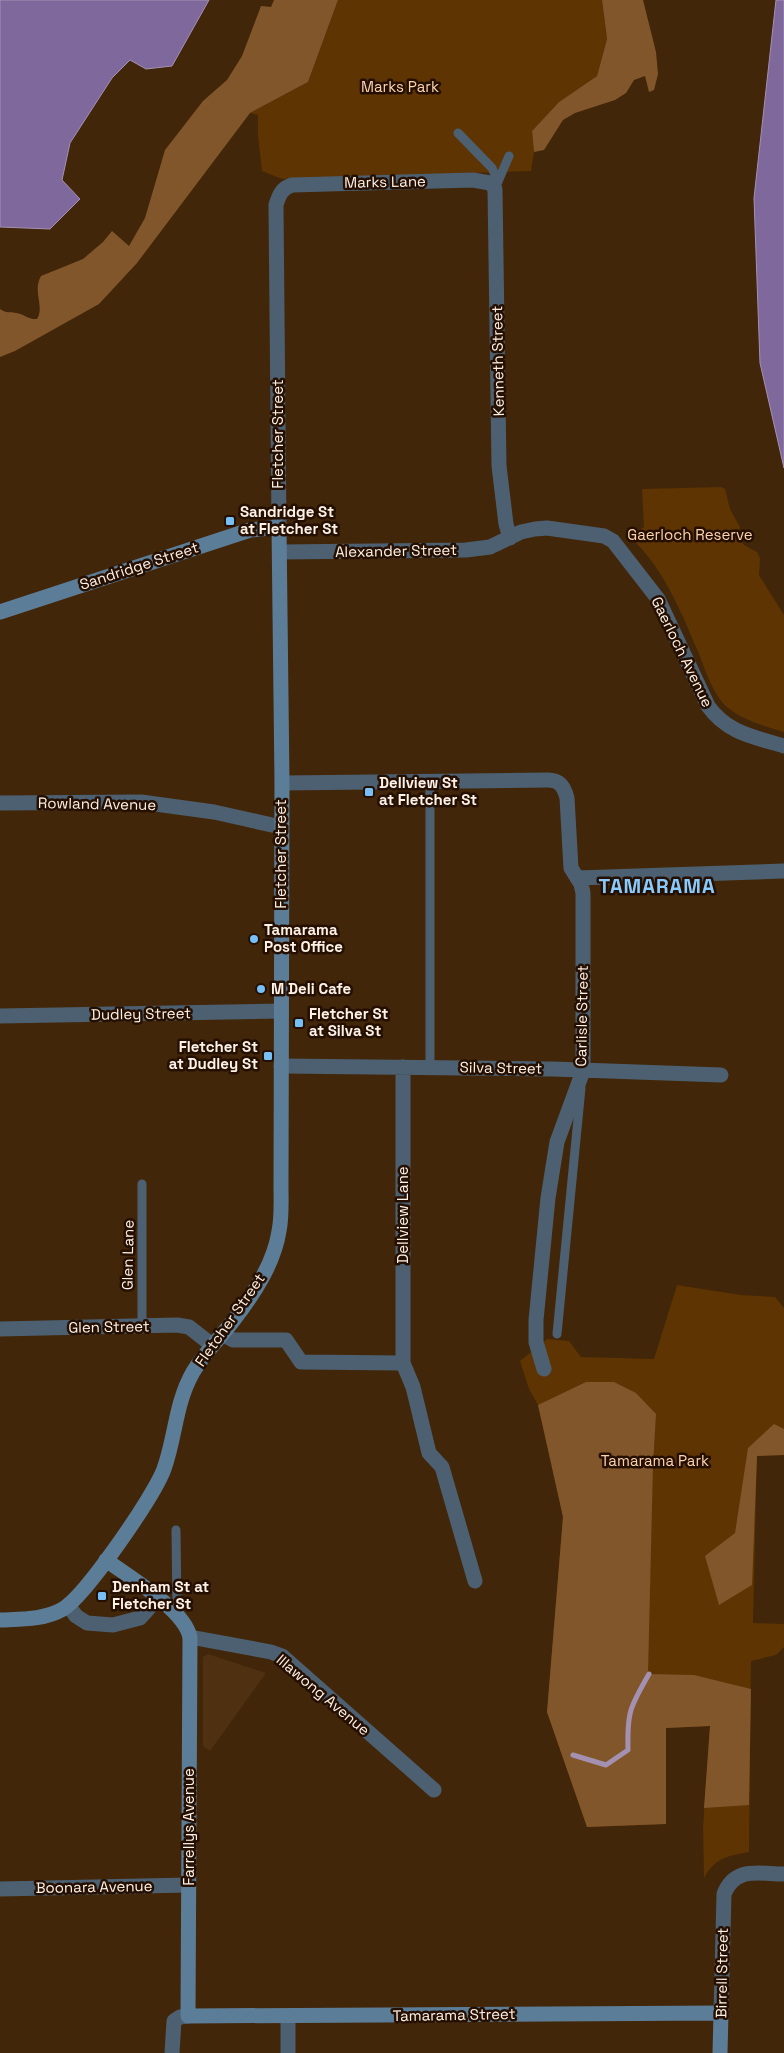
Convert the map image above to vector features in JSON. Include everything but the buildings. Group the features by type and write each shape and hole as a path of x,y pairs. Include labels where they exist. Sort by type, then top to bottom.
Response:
{"street":[{"name":"Marks Lane","path":"282,191 285,187 292,185 474,180 494,185"},
{"name":"Kenneth Street","path":"494,185 499,466 506,524 510,538"},
{"name":"Fletcher Street","path":"68,1605 106,1560 158,1482 168,1457 181,1397 193,1372 252,1295 271,1261 277,1244 281,1216 282,783 276,205 282,191"},
{"name":"Sandridge Street","path":"0,612 250,530 279,526"},
{"name":"Gaerloch Avenue","path":"510,538 527,530 547,528 604,536 613,541 658,599 708,706 716,718 734,730 784,746"},
{"name":"Alexander Street","path":"280,552 466,550 490,547 510,538"},
{"name":"Carlisle Street","path":"430,781 548,780 559,783 565,790 567,798 571,868 581,884 583,893 583,1071 557,1142 548,1198 536,1320 536,1342 544,1369"},
{"path":"282,783 430,781"},
{"name":"Rowland Avenue","path":"0,803 140,802 214,812 282,827"},
{"path":"577,878 784,871"},
{"name":"Dudley Street","path":"0,1016 281,1011"},
{"name":"Silva Street","path":"281,1066 553,1069 721,1076"},
{"name":"Dellview Lane","path":"403,1067 403,1363"},
{"name":"Glen Street","path":"0,1329 177,1326 189,1327 212,1345"},
{"path":"222,1334 232,1340 286,1340 301,1362 403,1363 413,1387 430,1452 442,1467 475,1581"},
{"path":"106,1560 177,1613 188,1628 190,1637"},
{"path":"0,1620 37,1618 61,1610 68,1605 76,1616 88,1624 113,1625 140,1618 158,1598"},
{"name":"Illawong Avenue","path":"190,1637 271,1652 282,1656 434,1790"},
{"name":"Farrellys Avenue","path":"188,2016 190,1637"},
{"name":"Birrell Street","path":"720,2053 724,1894 733,1878 740,1875 784,1874"},
{"name":"Boonara Avenue","path":"0,1889 188,1885"},
{"name":"Tamarama Street","path":"188,2016 721,2014"},
{"path":"172,2053 174,2021 180,2016 188,2016"},
{"path":"288,2017 288,2053"}],"lane":[{"path":"458,133 492,168 494,185"},
{"path":"494,185 509,156"},
{"path":"430,781 430,1068"},
{"path":"557,1334 583,1071"},
{"name":"Glen Lane","path":"142,1184 142,1326"},
{"path":"176,1530 177,1613"}],"shaded area":[{"path":"0,0 209,0 172,66 146,69 130,60 112,78 70,143 62,180 80,199 50,229 0,227"},
{"path":"274,0 338,0 308,82 250,113 137,263 99,304 15,351 0,357 0,309 31,319 37,319 40,309 38,288 41,276 83,259 103,242 112,231 129,246 145,218 165,150 203,101 227,80 242,56 261,6 271,7"},
{"path":"602,0 643,0 656,52 658,74 654,90 649,92 645,76 634,80 626,93 615,100 575,113 563,120 544,150 534,152 532,131 559,102 597,76 607,39"},
{"path":"776,0 784,0 784,468 760,363 754,198"},
{"path":"586,1382 614,1382 636,1393 656,1414 648,1674 694,1675 751,1689 749,1805 704,1808 710,1726 666,1728 666,1824 587,1827 547,1712 563,1517 538,1405"},
{"path":"774,1424 784,1429 784,1455 757,1456 752,1585 719,1605 705,1556 735,1533 748,1448"},
{"path":"208,1654 266,1673 210,1751 203,1746 203,1657"}],"green space":[{"name":"Marks Park","path":"338,0 602,0 607,39 597,76 559,102 532,131 534,152 531,171 282,179 262,171 258,115 250,113 308,82"},
{"name":"Gaerloch Reserve","path":"721,487 725,489 730,509 740,527 737,535 744,545 757,552 760,558 759,575 784,615 784,732 748,720 734,713 718,697 710,683 685,622 662,576 629,536 644,527 642,489"},
{"name":"Tamarama Park","path":"677,1285 741,1295 775,1297 784,1308 784,1455 757,1456 753,1623 784,1624 784,1647 776,1655 751,1661 749,1852 722,1859 708,1871 704,1878 703,1827 710,1726 666,1728 666,1824 587,1827 547,1712 563,1516 538,1405 529,1389 520,1361 547,1339 569,1341 581,1357 654,1359"}],"waterway":[{"path":"573,1755 606,1765 628,1750 628,1727 631,1710 649,1674"}],"place":[{"name":"Sandridge St at Fletcher St","path":"230,521"},
{"name":"Dellview St at Fletcher St","path":"369,792"},
{"name":"Tamarama Post Office","path":"254,939"},
{"name":"M Deli Cafe","path":"261,989"},
{"name":"Fletcher St at Silva St","path":"299,1023"},
{"name":"Fletcher St at Dudley St","path":"268,1056"},
{"name":"Denham St at Fletcher St","path":"102,1596"}],"district":[{"name":"TAMARAMA","path":"657,886"}]}
